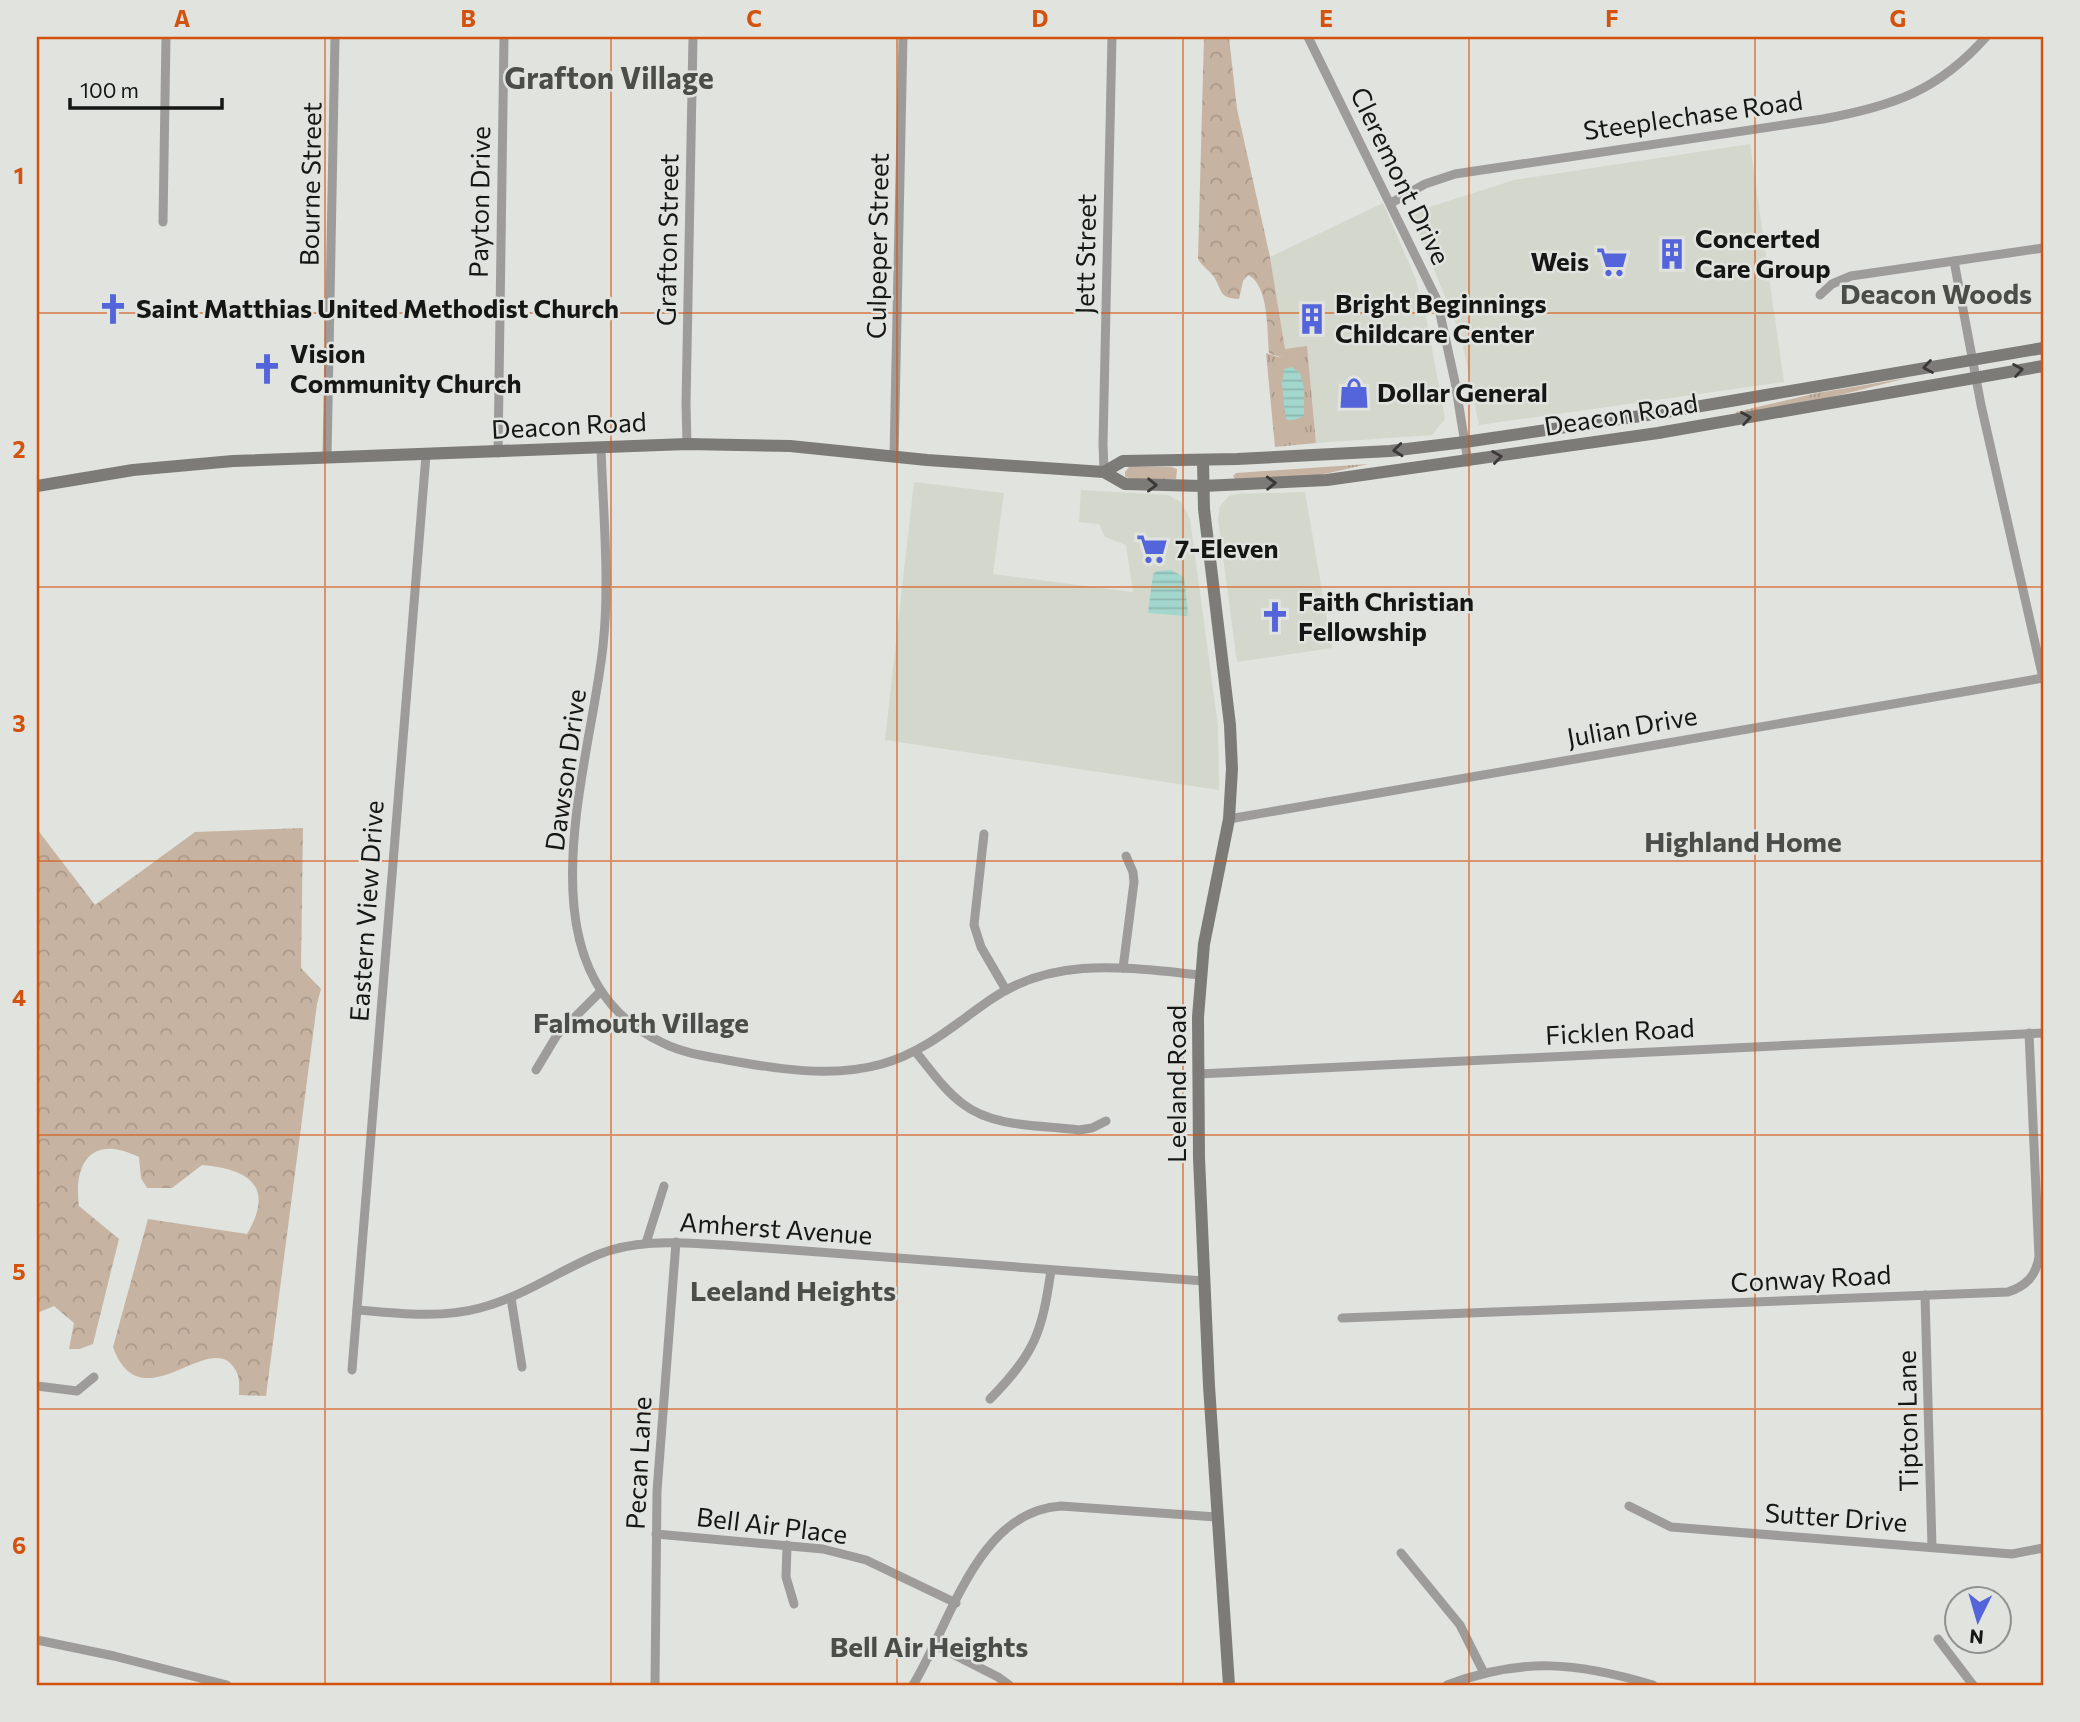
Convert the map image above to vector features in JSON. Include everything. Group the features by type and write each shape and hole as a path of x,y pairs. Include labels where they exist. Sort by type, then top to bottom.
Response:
{"main road":[{"name":"Deacon Road","path":"1104,472 1123,461 1203,461 1390,451 1465,442 1654,414 2043,348"},
{"name":"Deacon Road","path":"37,486 179,465 687,444 790,446 1104,472 1125,484 1203,486 1327,480 1658,433 2043,366"},
{"path":"1203,461 1203,486"},
{"name":"Leeland Road","path":"1203,486 1203,509 1230,726 1232,769 1228,819 1210,909 1198,1017 1204,1281 1216,1517 1229,1685"}],"street":[{"path":"163,222 166,37"},
{"name":"Bourne Street","path":"327,458 335,37"},
{"name":"Payton Drive","path":"498,453 504,37"},
{"name":"Grafton Street","path":"687,444 693,37"},
{"name":"Culpeper Street","path":"894,456 903,37"},
{"name":"Jett Street","path":"1104,472 1102,444 1111,37"},
{"name":"Cleremont Drive","path":"1308,37 1437,300 1455,382 1468,462"},
{"name":"Steeplechase Road","path":"1391,203 1425,184 1455,174 1823,119 1872,109 1903,99 1941,78 1986,37"},
{"path":"1820,295 1832,284 1851,276 2043,248"},
{"path":"1954,261 1976,377 2043,678"},
{"name":"Dawson Drive","path":"601,447 606,605 604,642 598,694 576,812 574,908 581,950 587,967 600,992 630,1023 669,1046 691,1053 772,1068 839,1070 880,1065 915,1051 937,1040 1006,990 1038,976 1070,968 1123,968 1201,975"},
{"name":"Eastern View Drive","path":"352,1370 426,455"},
{"name":"Julian Drive","path":"1228,819 1306,803 2043,678"},
{"path":"984,834 974,925 981,947 1006,990"},
{"path":"1123,968 1134,882 1126,856"},
{"path":"537,1070 557,1035 600,992"},
{"name":"Conway Road","path":"1342,1318 2008,1292 2025,1285 2038,1267 2039,1258 2029,1033"},
{"name":"Ficklen Road","path":"1198,1074 2043,1033"},
{"path":"915,1051 952,1094 975,1112 991,1118 1079,1130 1092,1128 1105,1121"},
{"path":"646,1243 664,1186"},
{"name":"Amherst Avenue","path":"357,1310 438,1315 479,1308 511,1298 598,1255 646,1243 676,1242 1204,1281"},
{"name":"Pecan Lane","path":"655,1685 656,1534 662,1407 676,1242"},
{"path":"990,1398 1031,1351 1045,1308 1051,1270"},
{"name":"Tipton Lane","path":"1925,1295 1932,1547"},
{"path":"511,1298 522,1367"},
{"path":"37,1386 77,1391 94,1377"},
{"name":"Sutter Drive","path":"1629,1506 1671,1527 2012,1553 2043,1548"},
{"path":"913,1685 990,1545 1014,1522 1036,1510 1061,1507 1216,1517"},
{"name":"Bell Air Place","path":"656,1534 823,1549 866,1560 956,1603"},
{"path":"787,1545 786,1577 794,1604"},
{"path":"1401,1553 1460,1625 1484,1673"},
{"path":"1938,1639 1973,1685"},
{"path":"37,1640 114,1656 227,1685"},
{"path":"935,1645 1009,1685"},
{"path":"1447,1685 1484,1673 1521,1666 1567,1666 1653,1685"}],"shaded area":[{"path":"1750,144 1784,382 1479,425 1461,336 1411,213 1514,180"},
{"path":"1383,203 1415,277 1427,322 1445,419 1432,435 1316,443 1307,347 1285,349 1270,257"},
{"path":"914,482 1004,493 993,574 1133,592 1126,545 1105,537 1099,524 1079,522 1081,490 1168,495 1181,502 1190,519 1218,726 1219,790 885,740"},
{"path":"1305,492 1332,648 1237,662 1218,519 1220,506 1229,496 1235,494"}],"green space":[{"path":"1204,37 1229,37 1237,109 1270,257 1285,349 1292,348 1292,354 1286,356 1269,353 1266,310 1255,280 1248,275 1243,281 1239,299 1228,297 1222,293 1214,277 1198,259"},
{"path":"1307,346 1316,443 1275,447 1266,353 1278,357 1292,354 1292,348"},
{"path":"1907,378 1820,400 1736,414 1817,393"},
{"path":"1368,464 1316,476 1235,479 1233,476 1236,473"},
{"path":"1129,467 1171,467 1177,469 1176,479 1129,479 1125,472"},
{"path":"303,828 301,968 321,989 266,1396 239,1395 238,1375 226,1360 212,1358 159,1377 141,1378 126,1369 113,1347 148,1219 247,1234 259,1203 257,1192 244,1176 218,1167 202,1165 172,1188 147,1188 141,1178 139,1157 123,1151 98,1151 83,1165 79,1176 79,1206 119,1239 93,1344 80,1349 69,1349 74,1323 54,1306 37,1313 37,829 95,905 195,832"}],"water":[{"path":"1292,367 1300,373 1304,388 1304,416 1287,420 1282,383 1284,369"},
{"path":"1171,570 1184,577 1187,616 1148,613 1153,574"}],"place":[{"name":"Concerted Care Group","path":"1672,254"},
{"name":"Weis","path":"1612,262"},
{"name":"Saint Matthias United Methodist Church","path":"113,309"},
{"name":"Bright Beginnings Childcare Center","path":"1312,319"},
{"name":"Vision Community Church","path":"267,369"},
{"name":"Dollar General","path":"1354,393"},
{"name":"7-Eleven","path":"1152,549"},
{"name":"Faith Christian Fellowship","path":"1275,617"}],"district":[{"name":"Grafton Village","path":"609,79"},
{"name":"Deacon Woods","path":"1936,294"},
{"name":"Highland Home","path":"1743,842"},
{"name":"Falmouth Village","path":"641,1023"},
{"name":"Leeland Heights","path":"793,1291"},
{"name":"Bell Air Heights","path":"929,1647"}]}
